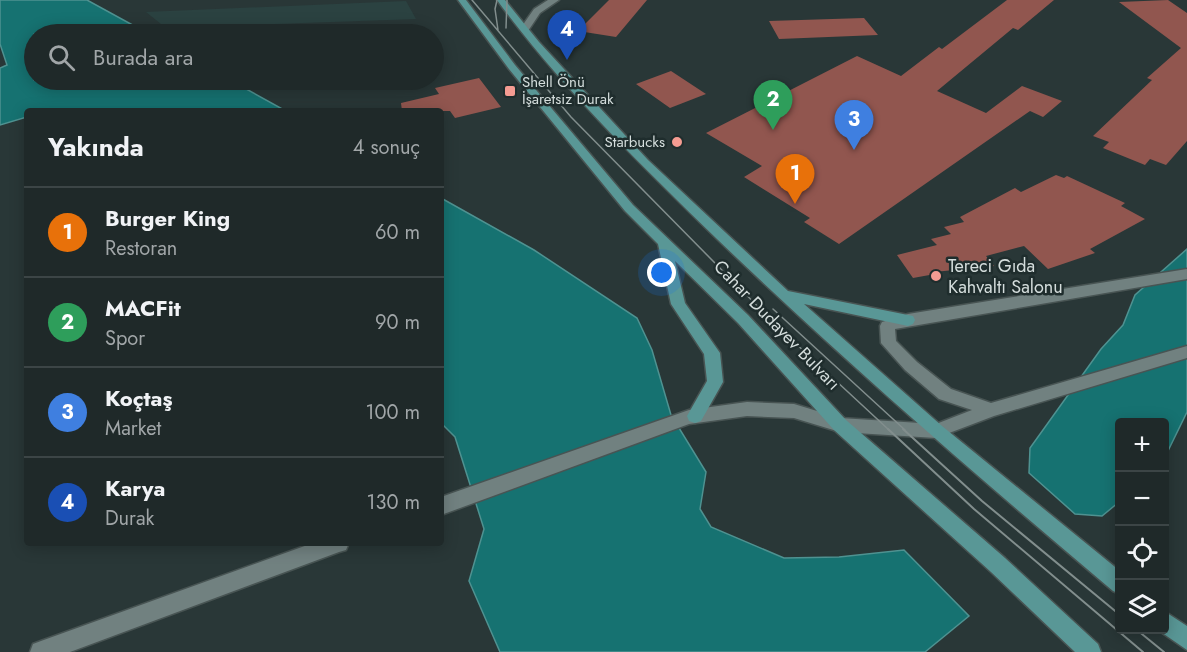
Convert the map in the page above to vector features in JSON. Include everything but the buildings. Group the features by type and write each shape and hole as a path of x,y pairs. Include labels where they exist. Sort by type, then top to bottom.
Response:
{"main road":[{"name":"Cahar Dudayev Bulvarı","path":"462,0 512,67 629,208 743,319 840,425 998,565 1090,652"},
{"name":"Cahar Dudayev Bulvarı","path":"501,0 583,98 644,162 783,294 936,431 1115,581"},
{"path":"664,242 678,304 712,353 715,382 697,416"},
{"path":"783,294 908,320"},
{"path":"1169,625 1187,639"}],"street":[{"path":"525,29 532,14 542,5 555,0"},
{"path":"992,410 945,394 911,366 889,343 887,326 908,320 1187,274"},
{"path":"444,505 697,416 747,409 794,411 840,425 936,431 992,410 1074,384 1187,352"},
{"path":"41,652 331,546"}],"shaded area":[{"path":"406,1 416,19 277,24 161,24 146,12"}],"water":[{"path":"0,0 87,0 131,24 24,24 24,90 248,90 281,108 24,108 24,118 0,125 0,68 7,65 0,44"},
{"path":"444,200 534,250 637,318 652,350 671,415 706,472 700,509 711,527 784,558 839,557 904,550 969,616 925,652 500,652 469,581 484,529 455,437 444,426"},
{"path":"1187,249 1187,412 1169,449 1169,418 1115,418 1115,505 1102,516 1075,514 1029,473 1030,448 1101,349 1123,325 1135,295"}],"tram line":[{"path":"472,0 571,117 780,329 889,430"},
{"path":"497,0 495,9 498,30"},
{"path":"506,28 507,0"},
{"path":"773,309 905,430"},
{"path":"888,429 974,509 1143,652"},
{"path":"903,429 982,501 1115,611"},
{"path":"1142,634 1164,652"}],"place":[{"name":"Karya","path":"567,60"},
{"name":"Shell Önü İşaretsiz Durak","path":"510,91"},
{"name":"MACFit","path":"773,130"},
{"name":"Starbucks","path":"677,142"},
{"name":"Koçtaş","path":"854,150"},
{"name":"Burger King","path":"795,204"},
{"name":"Tereci Gıda Kahvaltı Salonu","path":"936,276"}]}
